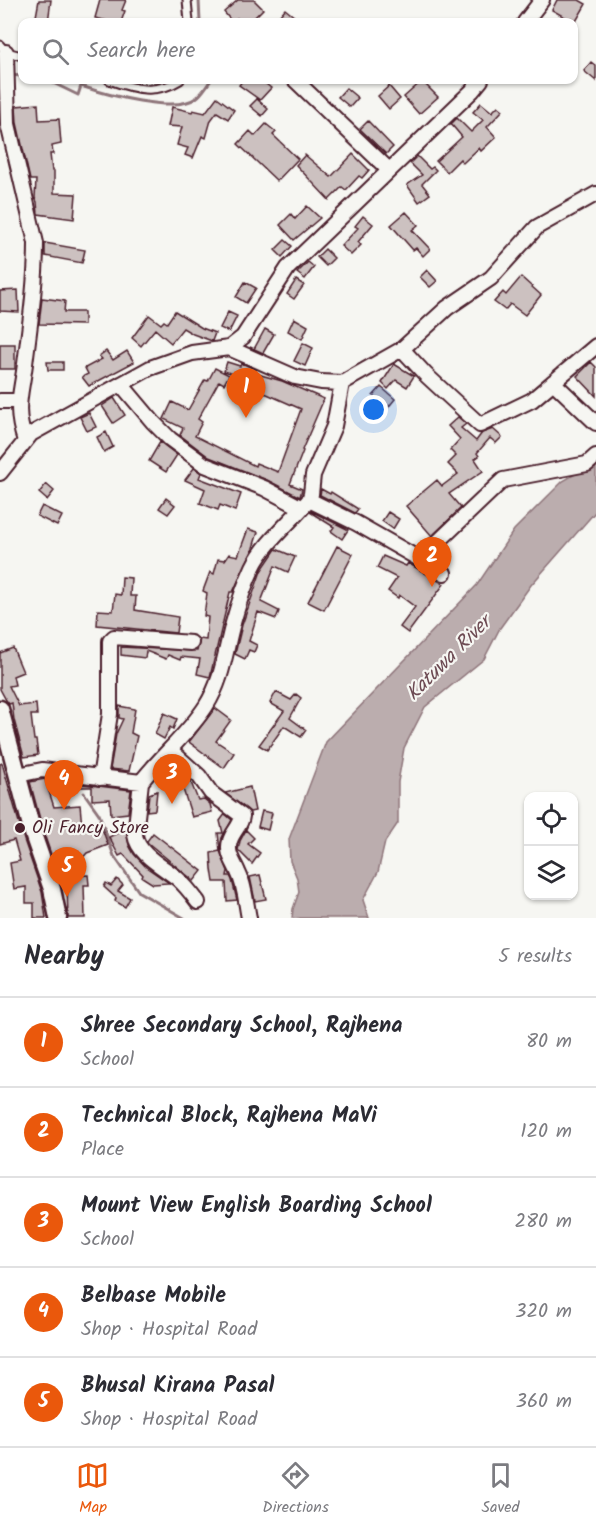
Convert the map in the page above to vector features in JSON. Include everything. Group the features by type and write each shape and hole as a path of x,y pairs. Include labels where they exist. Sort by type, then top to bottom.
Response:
{"street":[{"path":"528,18 542,0"},
{"path":"3,49 8,124 36,243 36,261 18,398 19,420 28,438"},
{"path":"299,84 389,170"},
{"path":"0,473 28,438 62,417 150,368 192,353 229,348 243,337 288,268 478,84"},
{"path":"229,348 295,377 342,383 402,349 447,308 491,278 537,227 596,194"},
{"path":"402,349 426,375 480,425 532,400 596,346"},
{"path":"553,382 596,423"},
{"path":"198,902 180,881 138,847 135,841 141,782 184,735 207,705 222,672 233,624 254,565 311,494 313,475 334,426 342,383"},
{"path":"121,384 170,439 205,465 356,523 444,573"},
{"path":"0,401 18,398"},
{"path":"420,559 503,480 588,464 596,456"},
{"path":"100,778 110,714 110,641 114,636 191,643"},
{"path":"0,709 58,918"},
{"path":"170,750 199,776 211,793 242,816 242,823 230,841 230,851 232,863 239,872 249,918"},
{"path":"18,775 42,770 141,782"}],"lane":[{"path":"187,0 189,18"},
{"path":"3,49 18,55"},
{"path":"124,84 142,89 160,90 172,84"}],"water":[{"name":"Katuwa River","path":"596,460 596,511 531,585 500,628 484,659 425,707 404,748 398,782 398,823 385,842 378,872 363,900 369,918 292,918 299,892 297,878 290,861 289,839 326,742 477,585 514,530 563,481"}],"building":[{"path":"39,0 51,0 49,18 36,18"},
{"path":"100,0 126,0 122,10 125,11 122,18 95,18"},
{"path":"238,0 254,0 263,9 254,18 229,18 224,12"},
{"path":"557,0 579,0 586,4 578,18 566,18 552,10"},
{"path":"285,9 295,17 294,18 277,18"},
{"path":"591,62 596,66 596,81 584,71"},
{"path":"266,84 271,88 260,100 239,85"},
{"path":"419,84 425,84 438,97 419,114 404,97"},
{"path":"389,86 400,99 389,109 378,96"},
{"path":"346,88 358,98 350,107 338,97"},
{"path":"217,97 234,110 228,119 217,112 211,120 206,138 202,136 193,158 185,155 188,148 177,145 182,127 168,126 172,107 205,113"},
{"path":"257,99 268,109 262,116 250,106"},
{"path":"481,103 492,112 498,106 503,110 487,127 496,137 481,151 479,148 463,163 460,159 447,172 436,161 462,137 451,124 457,118 471,132 483,120 473,112"},
{"path":"38,104 39,120 59,119 61,144 52,146 53,154 50,154 52,171 54,171 54,193 76,194 74,219 38,214 35,198 36,180 30,180 17,123 16,106"},
{"path":"368,121 393,147 386,154 360,129"},
{"path":"266,124 276,132 273,135 298,159 277,181 238,144 250,131 255,136"},
{"path":"353,154 369,170 362,178 359,176 346,190 342,187 329,200 296,165 305,155 331,177"},
{"path":"417,156 430,169 433,167 436,170 422,184 430,194 419,202 407,185 422,175 410,163"},
{"path":"307,206 320,218 294,240 280,225 291,214 295,219"},
{"path":"406,212 418,225 412,230 430,249 423,256 416,248 413,250 391,225"},
{"path":"363,216 373,224 358,242 361,245 351,255 341,246 358,228 355,226"},
{"path":"285,240 292,246 282,257 275,250"},
{"path":"45,243 85,250 82,263 45,256"},
{"path":"325,249 334,258 326,266 317,257"},
{"path":"308,262 314,267 305,279 297,273"},
{"path":"427,270 437,281 430,287 420,277"},
{"path":"521,277 541,295 525,315 510,304 505,310 494,302 503,292 506,295"},
{"path":"296,280 304,285 294,299 287,294"},
{"path":"245,282 256,288 246,303 236,297"},
{"path":"18,290 19,312 0,311 0,291"},
{"path":"42,298 65,301 64,312 84,312 84,325 39,324"},
{"path":"175,311 202,328 215,333 212,341 183,328 171,343 155,329 141,346 132,338 149,315 161,324 164,321 167,323"},
{"path":"228,312 237,316 229,332 220,328"},
{"path":"294,318 308,326 302,339 288,331"},
{"path":"265,329 274,334 263,353 254,349"},
{"path":"303,343 313,348 305,366 294,361"},
{"path":"0,344 15,344 15,369 0,369"},
{"path":"106,351 113,360 127,351 134,362 89,386 82,377 88,374 85,368 102,359 99,356"},
{"path":"47,362 63,362 63,370 48,370"},
{"path":"227,362 240,366 242,363 256,370 254,373 282,381 324,399 290,484 302,489 300,497 267,480 209,457 180,435 183,428 164,419 172,402 188,410 205,380 208,381 215,368 229,375 224,384 219,381 198,419 202,422 195,436 255,466 256,463 278,472 301,409 267,394 242,388 246,378 224,371"},
{"path":"591,362 596,367 596,396 577,376"},
{"path":"394,364 414,376 407,387 396,380 388,389 382,383"},
{"path":"381,387 395,399 387,409 373,396"},
{"path":"114,398 125,415 113,423 102,406"},
{"path":"89,413 96,427 87,431 80,417"},
{"path":"458,417 466,424 461,428 476,441 482,433 493,429 502,437 496,443 490,438 477,453 479,456 475,459 483,471 449,494 461,508 432,536 406,506 437,480 442,486 458,474 448,464 456,456 450,450 460,439 448,426"},
{"path":"106,432 113,447 104,452 97,437"},
{"path":"160,442 177,455 166,472 149,461"},
{"path":"194,468 201,473 199,478 241,494 235,511 220,505 218,510 200,503 205,489 185,480"},
{"path":"46,484 54,491 47,500 39,493"},
{"path":"321,489 330,494 331,492 358,509 355,513 320,495"},
{"path":"166,498 175,505 168,514 159,508"},
{"path":"42,506 62,516 57,526 37,516"},
{"path":"311,511 348,530 342,539 331,531 334,527"},
{"path":"388,512 399,519 393,529 382,521"},
{"path":"248,529 258,532 233,592 230,592 210,677 197,674 200,659 181,657 180,660 168,655 166,659 146,651 145,658 121,655 121,647 197,651 200,639 206,640 208,617 204,616 207,593 203,591 210,572 214,574 218,559 225,560 229,554 238,556"},
{"path":"337,546 353,554 324,610 308,602"},
{"path":"276,549 295,557 288,572 275,566 261,602 279,611 276,619 258,612 249,641 257,645 254,652 249,650 245,659 235,654 242,625 261,571"},
{"path":"383,556 406,566 408,563 444,584 408,633 400,627 415,607 399,595 398,598 388,591 397,578 377,568"},
{"path":"122,577 131,578 130,596 136,596 135,610 178,617 176,633 97,625 98,610 113,611 115,594 121,595"},
{"path":"13,648 23,672 13,676 15,685 9,686 19,706 36,704 37,715 31,715 38,755 24,757 12,703 9,704 0,689 0,653"},
{"path":"276,692 291,700 296,694 301,698 290,718 306,730 301,737 284,726 267,750 259,745 284,711 270,703"},
{"path":"119,706 135,709 131,733 137,736 129,771 110,769 116,734 123,719 119,718"},
{"path":"215,708 231,720 216,741 234,753 224,768 189,742"},
{"path":"164,713 177,719 173,729 170,727 164,739 155,734"},
{"path":"2,763 42,892 46,918 34,918 34,903 26,903 26,887 14,889 10,863 20,861 14,840 0,844 0,764"},
{"path":"45,779 54,807 80,805 82,827 99,820 108,845 87,853 67,876 88,875 89,885 84,885 85,918 68,918 67,886 62,886 44,834 30,782"},
{"path":"190,780 198,800 204,799 210,804 212,812 192,817 181,783"},
{"path":"66,782 131,790 128,813 111,815 110,799 92,800 92,787 66,787"},
{"path":"250,787 255,811 250,812 225,793"},
{"path":"157,791 155,810 147,811 149,794"},
{"path":"262,811 272,813 268,830 258,827"},
{"path":"225,814 232,820 222,838 220,851 218,833 223,833 220,821"},
{"path":"126,829 129,845 134,854 146,867 169,883 153,884 142,877 143,875 123,854 119,856 109,837"},
{"path":"246,830 254,838 248,844 260,853 252,864 238,850"},
{"path":"153,833 202,871 194,881 148,843"},
{"path":"220,851 228,871 227,876 230,876 232,880 237,900 227,901 226,882 214,882 211,853"},
{"path":"260,875 266,899 255,901 250,877"},
{"path":"117,879 123,885 118,891 130,898 125,907 115,901 116,898 104,887 106,883 111,886"}],"waterway":[{"path":"199,0 200,18"},
{"path":"9,75 18,76"},
{"path":"55,84 78,95 81,86 140,101 173,104 196,98 208,84"},
{"path":"84,793 99,814 114,856 139,892 184,918"}],"place":[{"name":"Shree Secondary School, Rajhena","path":"246,418"},
{"name":"Technical Block, Rajhena MaVi","path":"432,587"},
{"name":"Mount View English Boarding School","path":"172,804"},
{"name":"Belbase Mobile","path":"64,810"},
{"name":"Oli Fancy Store","path":"20,828"},
{"name":"Bhusal Kirana Pasal","path":"67,897"}]}
